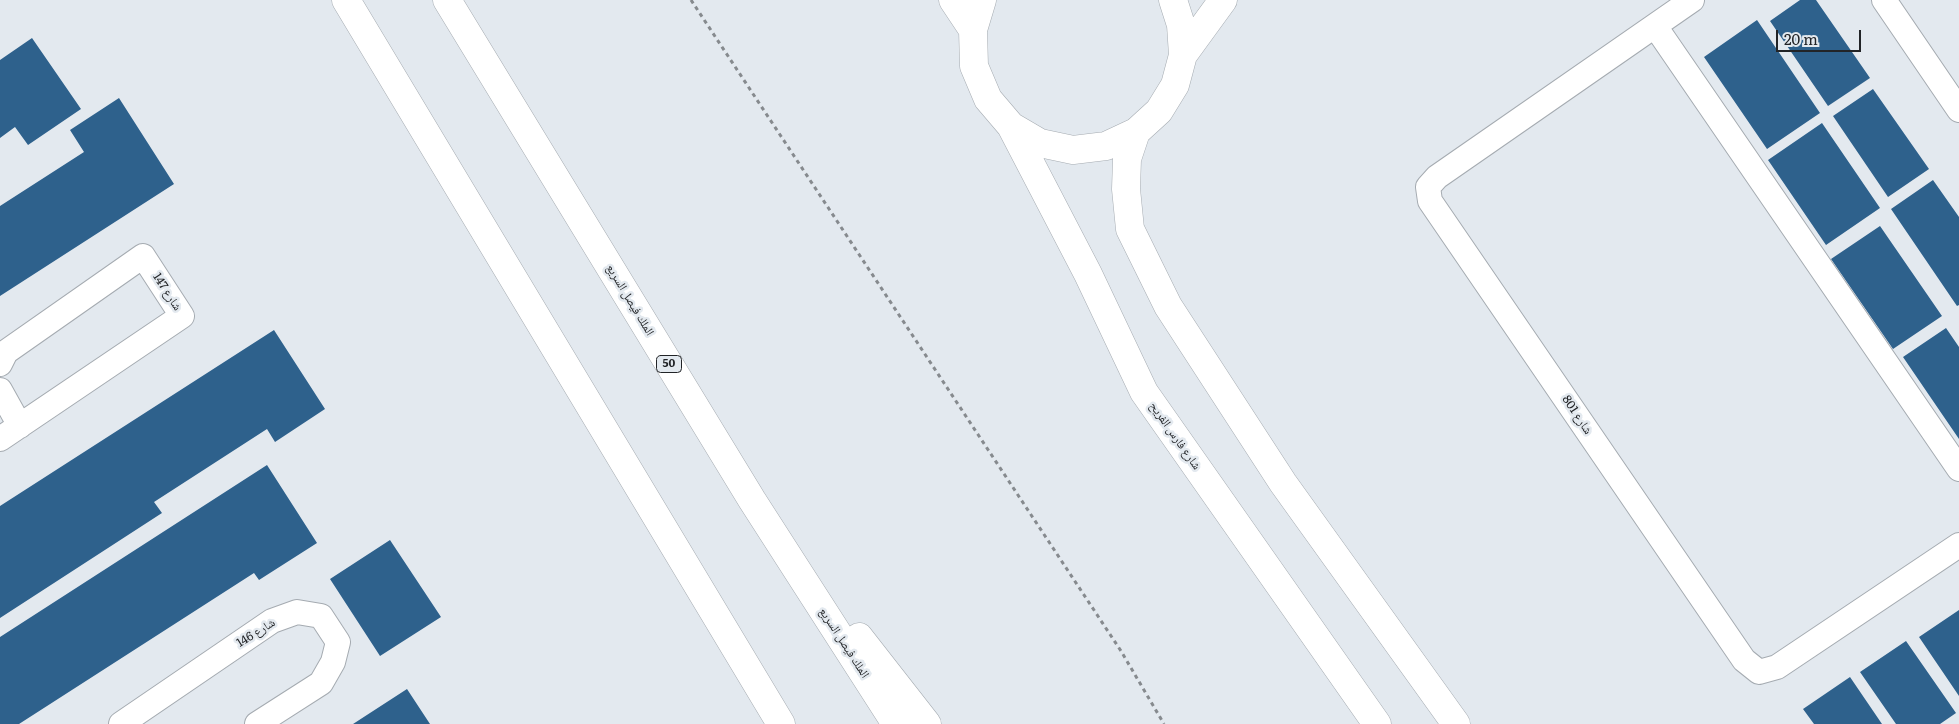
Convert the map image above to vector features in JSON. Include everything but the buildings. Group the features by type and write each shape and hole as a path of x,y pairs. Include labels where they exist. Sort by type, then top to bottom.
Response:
{"main road":[{"path":"346,0 781,724"},
{"name":"الملك فيصل السريع","path":"447,0 752,500 896,724"},
{"path":"953,0 973,30"},
{"path":"982,0 973,30 974,66 988,99 1011,126 1040,143 1073,150 1106,146 1136,132 1159,111 1171,92 1182,56 1182,25 1173,0"},
{"path":"1182,56 1223,0"},
{"name":"شارع فارس الفريح","path":"1011,126 1088,274 1144,392 1377,724"},
{"path":"1136,132 1127,159 1126,190 1130,229 1168,306 1283,483 1456,724"},
{"path":"752,500 927,724"}],"street":[{"name":"شارع 801","path":"1692,0 1437,176 1428,188 1430,201 1744,660 1759,672 1777,667 1959,545"},
{"path":"1884,0 1959,110"},
{"path":"1655,26 1959,468"},
{"name":"شارع 147","path":"0,364 6,352 144,256 182,316 0,439"},
{"path":"0,390 20,426"},
{"name":"شارع 146","path":"121,724 272,621 297,612 321,616 338,642 333,662 325,676 321,682 257,724"}],"path":[{"path":"691,0 1121,651 1164,724"}]}
